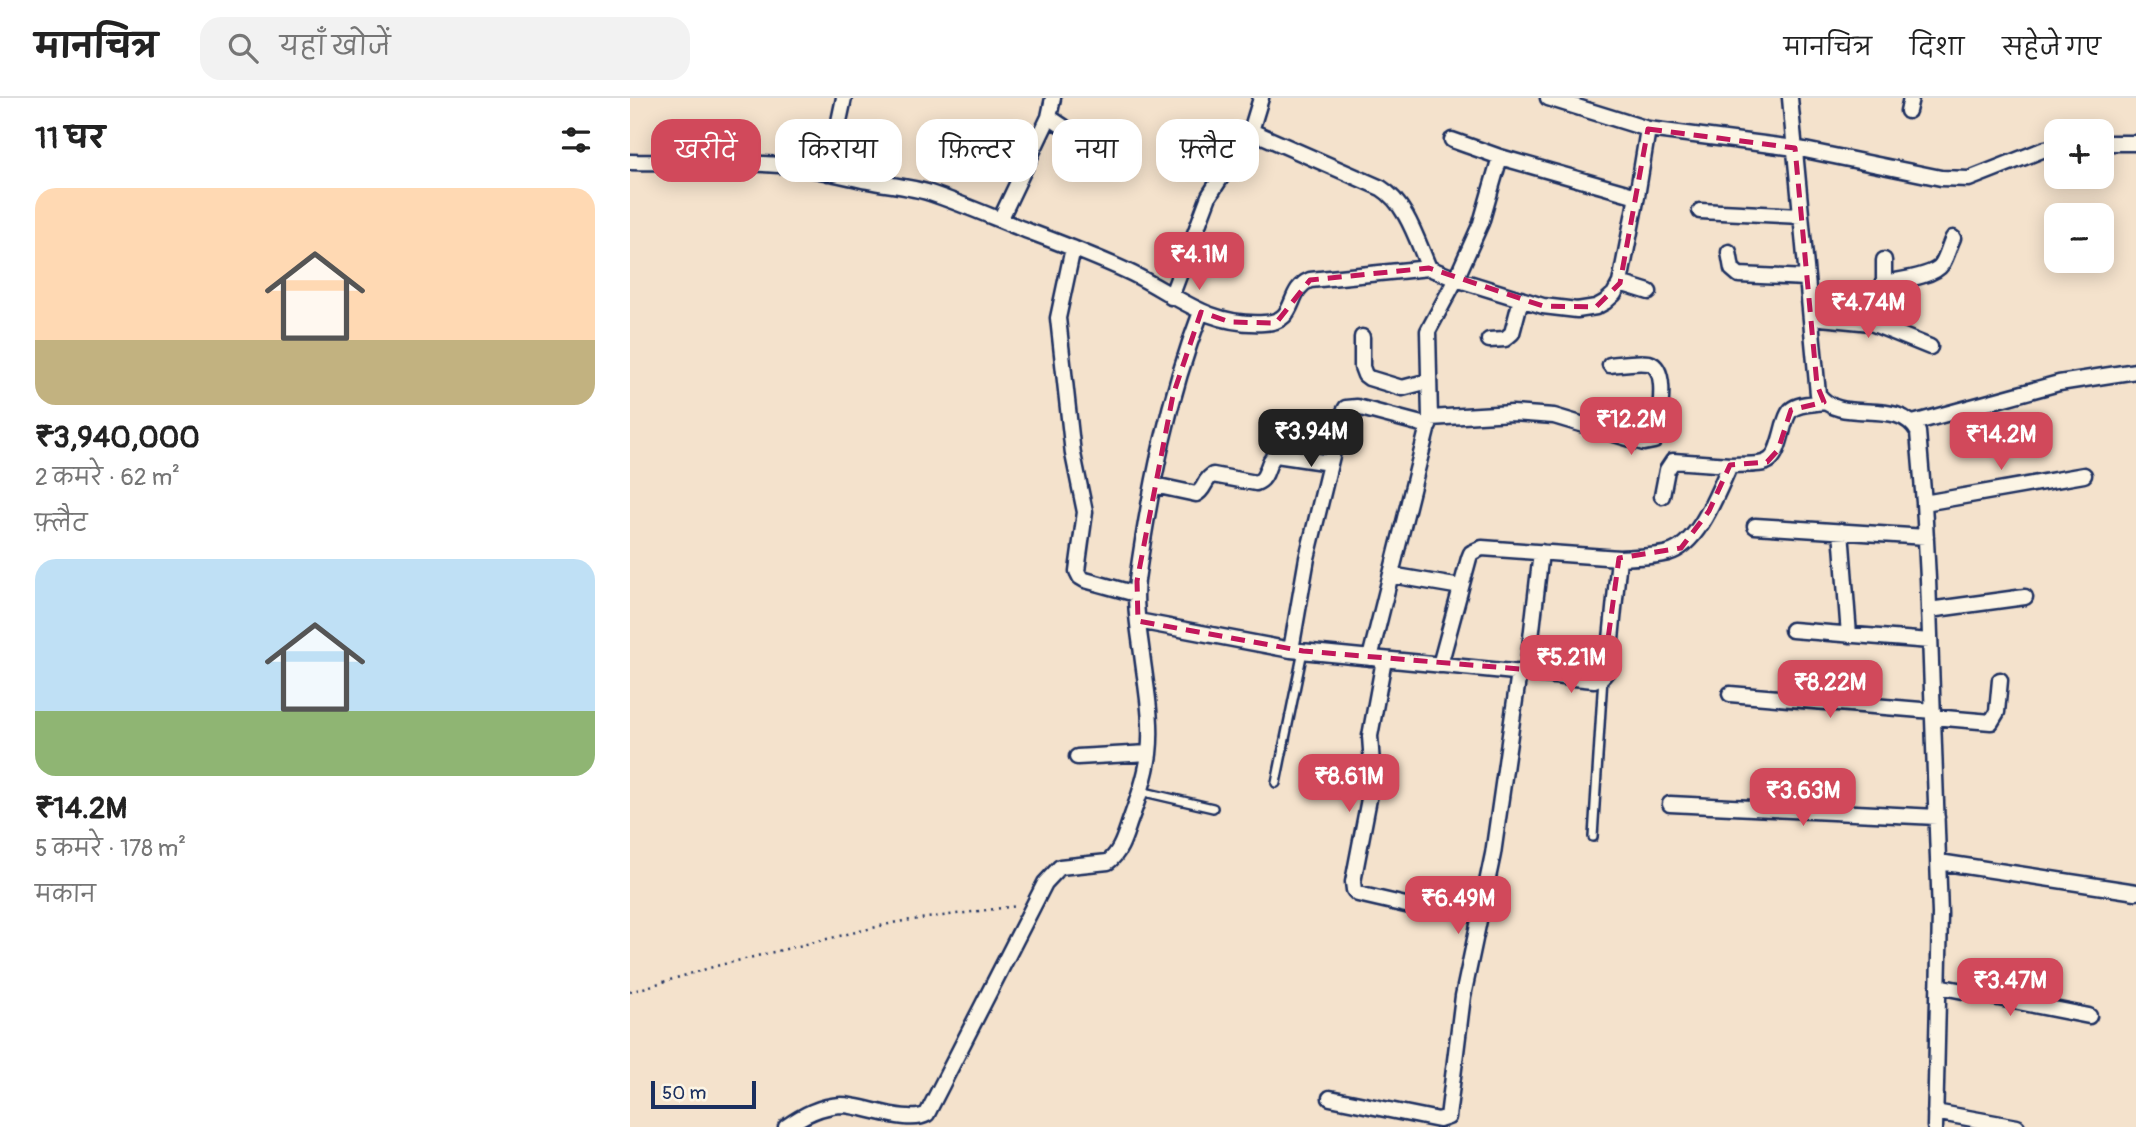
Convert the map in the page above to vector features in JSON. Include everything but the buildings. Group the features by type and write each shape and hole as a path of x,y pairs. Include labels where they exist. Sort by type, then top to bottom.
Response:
{"street":[{"path":"840,119 844,98"},
{"path":"1000,220 1049,117 1053,98"},
{"path":"1255,119 1261,98"},
{"path":"1548,98 1648,129 1795,148 1957,180 1969,179 2044,149"},
{"path":"1790,98 1818,394 1833,408 1894,414 1906,418 1918,432 1926,537 1940,914 1935,1120 2017,1127"},
{"path":"875,182 928,192 1073,248 1133,274 1201,312 1230,322 1276,323 1283,319 1289,310 1302,283 1310,279 1429,268 1521,299 1563,309 1587,308 1605,302 1614,294 1620,283 1648,129"},
{"path":"1259,135 1392,195 1401,207 1429,268"},
{"path":"1452,140 1500,157 1637,197"},
{"path":"2114,144 2136,143"},
{"path":"1410,906 1358,894 1354,890 1353,882 1373,778 1370,736 1377,659 1391,575 1430,422 1428,331 1456,279 1481,223 1500,157"},
{"path":"630,162 775,165"},
{"path":"1171,297 1209,196 1218,182"},
{"path":"1700,211 1801,216"},
{"path":"1884,283 1937,270 1953,238"},
{"path":"1073,248 1058,318 1075,468 1085,512 1076,571 1085,580 1136,594"},
{"path":"1729,252 1732,269 1739,275 1807,278"},
{"path":"1871,323 1884,283 1884,260"},
{"path":"1620,283 1649,292"},
{"path":"1489,340 1505,339 1512,333 1521,299"},
{"path":"786,1127 815,1110 842,1105 914,1118 927,1114 1045,883 1060,867 1108,862 1114,858 1120,847 1140,791 1149,754 1149,707 1136,594 1158,459 1179,373 1201,312"},
{"path":"1811,317 1871,323 1930,347"},
{"path":"1362,337 1362,367 1370,378 1402,388 1429,382"},
{"path":"1297,651 1307,558 1342,415 1346,408 1357,407 1430,422 1512,413 1554,416 1644,443 1654,441 1657,436 1662,387 1656,367 1645,363 1609,365"},
{"path":"1913,423 2059,383 2136,371"},
{"path":"1662,496 1667,470 1673,460 1730,465 1767,462 1774,458 1778,450 1786,416 1791,410 1798,406 1824,402"},
{"path":"1154,485 1196,494 1213,475 1256,483 1265,476 1269,462 1276,455 1330,463"},
{"path":"1440,665 1469,558 1476,549 1619,558 1668,553 1681,548 1689,540 1709,511 1730,465"},
{"path":"1924,503 2084,475"},
{"path":"1755,526 1926,537"},
{"path":"1841,531 1849,635"},
{"path":"1329,1098 1439,1120 1448,1117 1463,996 1493,854 1541,552"},
{"path":"1138,621 1297,651 1594,680 1608,670 1619,558"},
{"path":"1391,575 1461,587"},
{"path":"1929,610 2025,597"},
{"path":"1791,630 1930,641"},
{"path":"1730,694 1991,722 1997,712 2000,680"},
{"path":"1077,757 1149,754"},
{"path":"1670,804 1937,817"},
{"path":"1938,862 2136,892"},
{"path":"1938,986 2089,1016"}],"lane":[{"path":"1276,783 1297,651"},
{"path":"1593,836 1603,676"},
{"path":"1140,791 1213,808"}],"path":[{"path":"630,992 716,966 897,922 1034,904"}],"highlighted area":[{"path":"1648,129 1795,148 1817,385 1824,402 1791,410 1778,450 1767,462 1730,465 1709,511 1681,548 1619,558 1603,676 1303,651 1138,621 1137,581 1173,395 1201,312 1230,322 1276,323 1310,280 1429,268 1543,306 1596,307 1620,283"}]}
